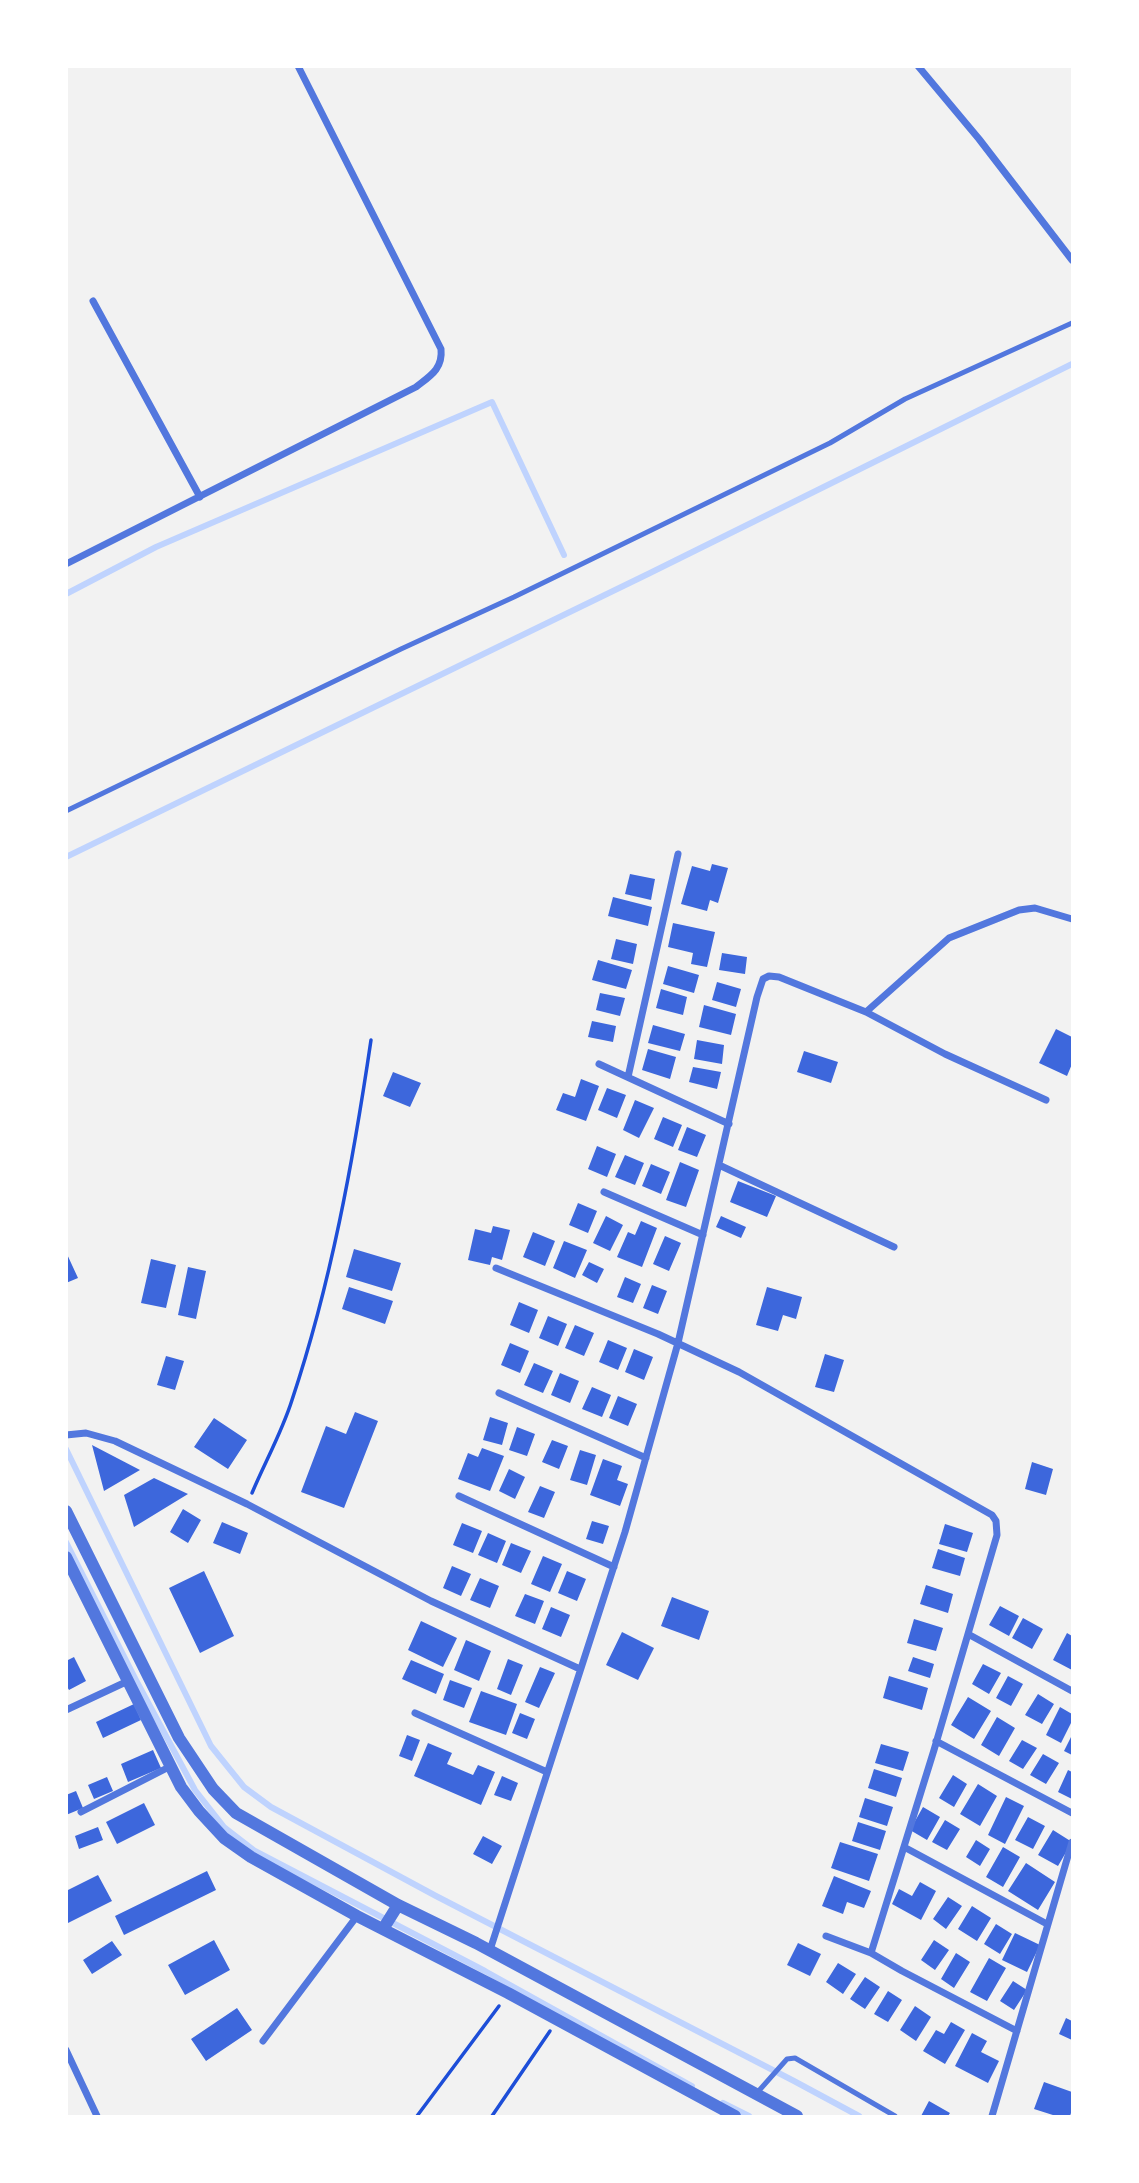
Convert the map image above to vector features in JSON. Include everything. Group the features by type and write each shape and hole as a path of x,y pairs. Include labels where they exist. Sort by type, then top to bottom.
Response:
{"street":[{"path":"66,564 416,387 437,372 442,349 298,66"},
{"path":"918,66 1073,260"},
{"path":"93,301 200,497"},
{"path":"628,1077 678,854"},
{"path":"866,1012 949,937 1019,910 1035,908 1073,919"},
{"path":"490,1950 614,1566 646,1458 678,1343 763,979 769,976 779,977 866,1012 945,1054 1046,1100"},
{"path":"599,1063 729,1124"},
{"path":"719,1165 894,1247"},
{"path":"604,1192 704,1235"},
{"path":"496,1268 678,1343 739,1372 992,1515 996,1521 997,1535 871,1953"},
{"path":"499,1393 646,1458"},
{"path":"66,1435 86,1433 115,1441 247,1504 431,1601 580,1669"},
{"path":"459,1496 614,1566"},
{"path":"66,1511 179,1738 197,1768 236,1813 398,1905 490,1950 797,2116"},
{"path":"66,1557 188,1797 224,1838 251,1857 357,1916 508,1993 735,2116"},
{"path":"76,1576 95,1567"},
{"path":"968,1634 1073,1692"},
{"path":"66,1710 128,1681"},
{"path":"415,1713 547,1772"},
{"path":"936,1741 1073,1813"},
{"path":"81,1812 171,1766"},
{"path":"992,2116 1073,1842"},
{"path":"904,1847 1047,1924"},
{"path":"383,1929 398,1905"},
{"path":"263,2041 357,1916"},
{"path":"826,1936 871,1953 1017,2031"},
{"path":"66,2050 97,2116"}],"lane":[{"path":"66,811 818,449 905,399 1073,323"},
{"path":"756,2094 787,2059 795,2058 895,2116"}],"path":[{"path":"247,1504 292,1403 327,1284 355,1144 372,1040"},
{"path":"417,2116 508,1993"},
{"path":"492,2116 557,2020"}],"building":[{"path":"712,864 728,868 718,903 710,900 707,911 681,904 692,866 710,871"},
{"path":"630,874 655,879 651,900 625,894"},
{"path":"613,897 652,907 648,926 608,916"},
{"path":"673,923 715,932 707,967 691,964 693,953 668,947"},
{"path":"616,939 637,944 633,964 611,959"},
{"path":"722,953 747,957 745,974 719,970"},
{"path":"598,960 632,970 626,989 592,980"},
{"path":"668,966 699,975 694,993 663,984"},
{"path":"717,982 741,989 736,1007 712,1000"},
{"path":"661,989 687,997 683,1015 656,1008"},
{"path":"600,993 625,998 620,1016 596,1010"},
{"path":"704,1005 736,1014 731,1035 699,1027"},
{"path":"592,1021 616,1026 613,1042 588,1037"},
{"path":"653,1025 685,1034 680,1051 648,1043"},
{"path":"1056,1029 1072,1037 1072,1064 1067,1076 1039,1063"},
{"path":"697,1040 724,1045 722,1064 694,1059"},
{"path":"648,1049 676,1057 670,1079 642,1070"},
{"path":"804,1051 838,1062 831,1083 797,1072"},
{"path":"693,1067 721,1072 717,1089 689,1082"},
{"path":"393,1072 421,1083 410,1107 383,1096"},
{"path":"581,1079 599,1086 586,1121 556,1110 563,1093 575,1097"},
{"path":"607,1088 626,1095 617,1118 598,1110"},
{"path":"635,1100 654,1108 639,1138 623,1130"},
{"path":"663,1117 682,1125 673,1147 654,1139"},
{"path":"687,1127 706,1135 697,1157 678,1150"},
{"path":"597,1146 616,1154 607,1177 588,1169"},
{"path":"625,1155 644,1163 635,1185 615,1177"},
{"path":"680,1162 699,1170 686,1207 666,1200"},
{"path":"651,1164 670,1172 661,1194 642,1186"},
{"path":"738,1181 776,1196 767,1217 730,1202"},
{"path":"578,1203 597,1211 588,1233 569,1225"},
{"path":"606,1216 623,1225 610,1251 593,1243"},
{"path":"721,1216 746,1227 741,1238 716,1227"},
{"path":"641,1221 657,1228 642,1267 617,1257 628,1232 635,1235"},
{"path":"493,1226 510,1230 502,1260 492,1257 490,1265 468,1260 475,1229 491,1233"},
{"path":"533,1232 555,1241 545,1266 523,1257"},
{"path":"665,1236 681,1243 669,1271 653,1264"},
{"path":"564,1241 587,1250 575,1278 553,1268"},
{"path":"354,1249 401,1263 392,1291 346,1277"},
{"path":"66,1252 78,1278 66,1283"},
{"path":"151,1259 176,1265 166,1308 141,1303"},
{"path":"589,1262 604,1269 597,1283 582,1275"},
{"path":"188,1267 206,1271 196,1319 178,1315"},
{"path":"625,1277 641,1284 633,1303 617,1297"},
{"path":"652,1285 667,1291 658,1314 643,1308"},
{"path":"349,1287 393,1301 385,1324 342,1309"},
{"path":"767,1287 802,1297 796,1319 783,1315 778,1331 756,1325"},
{"path":"519,1302 538,1310 529,1333 510,1325"},
{"path":"548,1316 567,1324 558,1346 539,1338"},
{"path":"575,1325 594,1333 584,1356 565,1348"},
{"path":"608,1340 627,1348 618,1370 599,1362"},
{"path":"510,1343 529,1351 520,1373 501,1365"},
{"path":"634,1349 653,1357 644,1380 625,1372"},
{"path":"825,1354 844,1360 834,1392 815,1387"},
{"path":"166,1356 184,1361 175,1390 157,1385"},
{"path":"534,1363 553,1371 543,1393 524,1385"},
{"path":"560,1373 579,1381 570,1403 551,1395"},
{"path":"592,1387 611,1395 602,1417 582,1409"},
{"path":"618,1396 637,1404 628,1426 609,1418"},
{"path":"355,1412 378,1421 344,1508 301,1492 326,1426 346,1434"},
{"path":"490,1417 508,1423 502,1445 483,1440"},
{"path":"214,1418 247,1440 228,1469 194,1447"},
{"path":"517,1427 535,1434 527,1456 509,1450"},
{"path":"552,1440 568,1446 559,1469 542,1462"},
{"path":"92,1445 140,1470 104,1491"},
{"path":"482,1448 504,1456 490,1491 458,1479 468,1453 478,1457"},
{"path":"580,1450 596,1455 587,1485 570,1480"},
{"path":"603,1459 622,1466 617,1480 628,1484 620,1506 590,1495"},
{"path":"1032,1462 1053,1469 1046,1495 1025,1489"},
{"path":"509,1469 525,1477 515,1499 499,1491"},
{"path":"154,1478 188,1494 134,1527 124,1495"},
{"path":"540,1486 555,1492 544,1518 528,1512"},
{"path":"183,1509 201,1520 188,1543 170,1532"},
{"path":"592,1521 609,1526 603,1544 586,1539"},
{"path":"222,1522 248,1533 240,1554 213,1543"},
{"path":"462,1523 482,1531 473,1553 453,1545"},
{"path":"945,1524 973,1533 967,1552 939,1544"},
{"path":"488,1533 506,1541 497,1563 478,1555"},
{"path":"511,1543 531,1551 521,1573 502,1565"},
{"path":"938,1549 965,1558 960,1576 932,1568"},
{"path":"543,1556 562,1564 550,1592 531,1584"},
{"path":"452,1566 471,1574 461,1596 443,1588"},
{"path":"204,1571 234,1636 200,1653 169,1588"},
{"path":"567,1571 586,1579 577,1601 558,1593"},
{"path":"480,1578 499,1586 490,1608 470,1600"},
{"path":"926,1585 953,1594 948,1613 920,1604"},
{"path":"525,1594 544,1601 535,1624 515,1616"},
{"path":"672,1597 709,1611 699,1640 661,1626"},
{"path":"1000,1606 1019,1616 1009,1636 989,1625"},
{"path":"551,1607 570,1615 561,1637 542,1629"},
{"path":"1023,1618 1043,1629 1032,1649 1012,1638"},
{"path":"914,1619 943,1628 936,1651 907,1643"},
{"path":"421,1621 457,1638 443,1667 408,1650"},
{"path":"622,1632 654,1648 638,1680 606,1665"},
{"path":"1067,1633 1072,1636 1072,1670 1053,1660"},
{"path":"466,1640 491,1651 479,1681 454,1670"},
{"path":"74,1657 86,1681 69,1690 66,1685 66,1661"},
{"path":"913,1657 934,1664 930,1678 908,1671"},
{"path":"508,1659 523,1665 511,1695 497,1689"},
{"path":"411,1660 444,1674 436,1694 402,1679"},
{"path":"983,1664 1001,1673 989,1694 972,1684"},
{"path":"540,1667 555,1673 539,1708 525,1702"},
{"path":"889,1676 928,1688 922,1710 883,1698"},
{"path":"1008,1676 1023,1684 1011,1706 996,1698"},
{"path":"450,1680 472,1688 464,1708 443,1700"},
{"path":"481,1691 517,1704 506,1735 469,1722"},
{"path":"1038,1694 1054,1704 1042,1724 1025,1715"},
{"path":"968,1697 991,1711 974,1739 951,1725"},
{"path":"134,1704 141,1720 103,1738 96,1722"},
{"path":"1060,1707 1072,1714 1072,1721 1061,1743 1046,1735"},
{"path":"520,1713 535,1719 527,1739 512,1733"},
{"path":"997,1717 1015,1728 999,1756 981,1745"},
{"path":"407,1735 420,1740 412,1761 399,1756"},
{"path":"1072,1735 1072,1755 1064,1751"},
{"path":"1022,1740 1037,1748 1023,1769 1009,1761"},
{"path":"428,1743 452,1753 447,1764 473,1775 478,1765 495,1772 481,1805 414,1776"},
{"path":"881,1744 909,1752 903,1771 875,1763"},
{"path":"153,1750 161,1768 128,1782 121,1764"},
{"path":"1043,1754 1059,1763 1046,1784 1030,1775"},
{"path":"874,1769 902,1778 896,1797 868,1788"},
{"path":"1068,1770 1072,1772 1072,1799 1058,1792"},
{"path":"953,1775 967,1784 954,1807 939,1798"},
{"path":"502,1776 518,1783 511,1801 494,1795"},
{"path":"107,1777 113,1791 94,1799 88,1785"},
{"path":"978,1784 997,1796 980,1826 960,1814"},
{"path":"76,1791 83,1808 66,1815 66,1795"},
{"path":"1006,1797 1024,1806 1005,1844 988,1835"},
{"path":"865,1798 893,1807 887,1826 859,1817"},
{"path":"144,1803 155,1825 117,1844 106,1822"},
{"path":"923,1807 940,1817 927,1840 910,1830"},
{"path":"1028,1817 1045,1826 1033,1849 1015,1840"},
{"path":"945,1820 960,1829 947,1850 932,1842"},
{"path":"858,1822 886,1831 880,1850 852,1841"},
{"path":"98,1827 103,1840 79,1849 75,1836"},
{"path":"1053,1830 1072,1842 1058,1866 1038,1855"},
{"path":"483,1836 502,1846 492,1864 473,1854"},
{"path":"976,1840 990,1849 980,1866 966,1857"},
{"path":"840,1842 878,1854 869,1881 831,1868"},
{"path":"1003,1847 1020,1857 1003,1887 986,1877"},
{"path":"1026,1863 1055,1882 1038,1910 1008,1891"},
{"path":"207,1871 216,1890 124,1935 115,1916"},
{"path":"98,1875 112,1901 66,1924 66,1891"},
{"path":"834,1876 871,1891 864,1908 847,1902 843,1914 822,1906"},
{"path":"920,1882 936,1891 921,1920 892,1904 899,1889 912,1896"},
{"path":"948,1897 962,1906 946,1929 933,1919"},
{"path":"972,1906 991,1918 977,1941 958,1929"},
{"path":"996,1924 1012,1934 1000,1954 984,1944"},
{"path":"1015,1933 1040,1945 1027,1972 1002,1960"},
{"path":"214,1940 230,1970 185,1995 168,1965"},
{"path":"934,1940 949,1950 935,1970 921,1960"},
{"path":"112,1941 122,1955 92,1974 83,1960"},
{"path":"798,1943 821,1954 810,1976 787,1965"},
{"path":"956,1953 970,1962 954,1988 941,1979"},
{"path":"989,1958 1006,1968 987,2001 970,1992"},
{"path":"838,1963 856,1974 843,1994 826,1982"},
{"path":"865,1977 880,1987 865,2009 850,1999"},
{"path":"1013,1981 1027,1990 1014,2010 1000,2001"},
{"path":"888,1991 902,2000 888,2022 874,2014"},
{"path":"915,2006 931,2017 916,2041 900,2030"},
{"path":"237,2008 252,2030 206,2061 191,2039"},
{"path":"1066,2018 1072,2021 1072,2040 1059,2034"},
{"path":"951,2022 965,2030 945,2064 923,2051 936,2030 944,2034"},
{"path":"972,2033 987,2041 981,2052 999,2061 988,2083 955,2066"},
{"path":"1044,2082 1072,2092 1070,2116 1056,2116 1034,2109"},
{"path":"929,2101 950,2113 948,2116 921,2116"}],"waterway":[{"path":"66,857 1072,364"},
{"path":"66,594 156,547 492,402 564,555"},
{"path":"66,1449 211,1746 244,1787 271,1807 436,1896 859,2116"},
{"path":"66,1542 195,1790 224,1827 255,1851 485,1971 692,2086"},
{"path":"723,2103 749,2116"}]}
